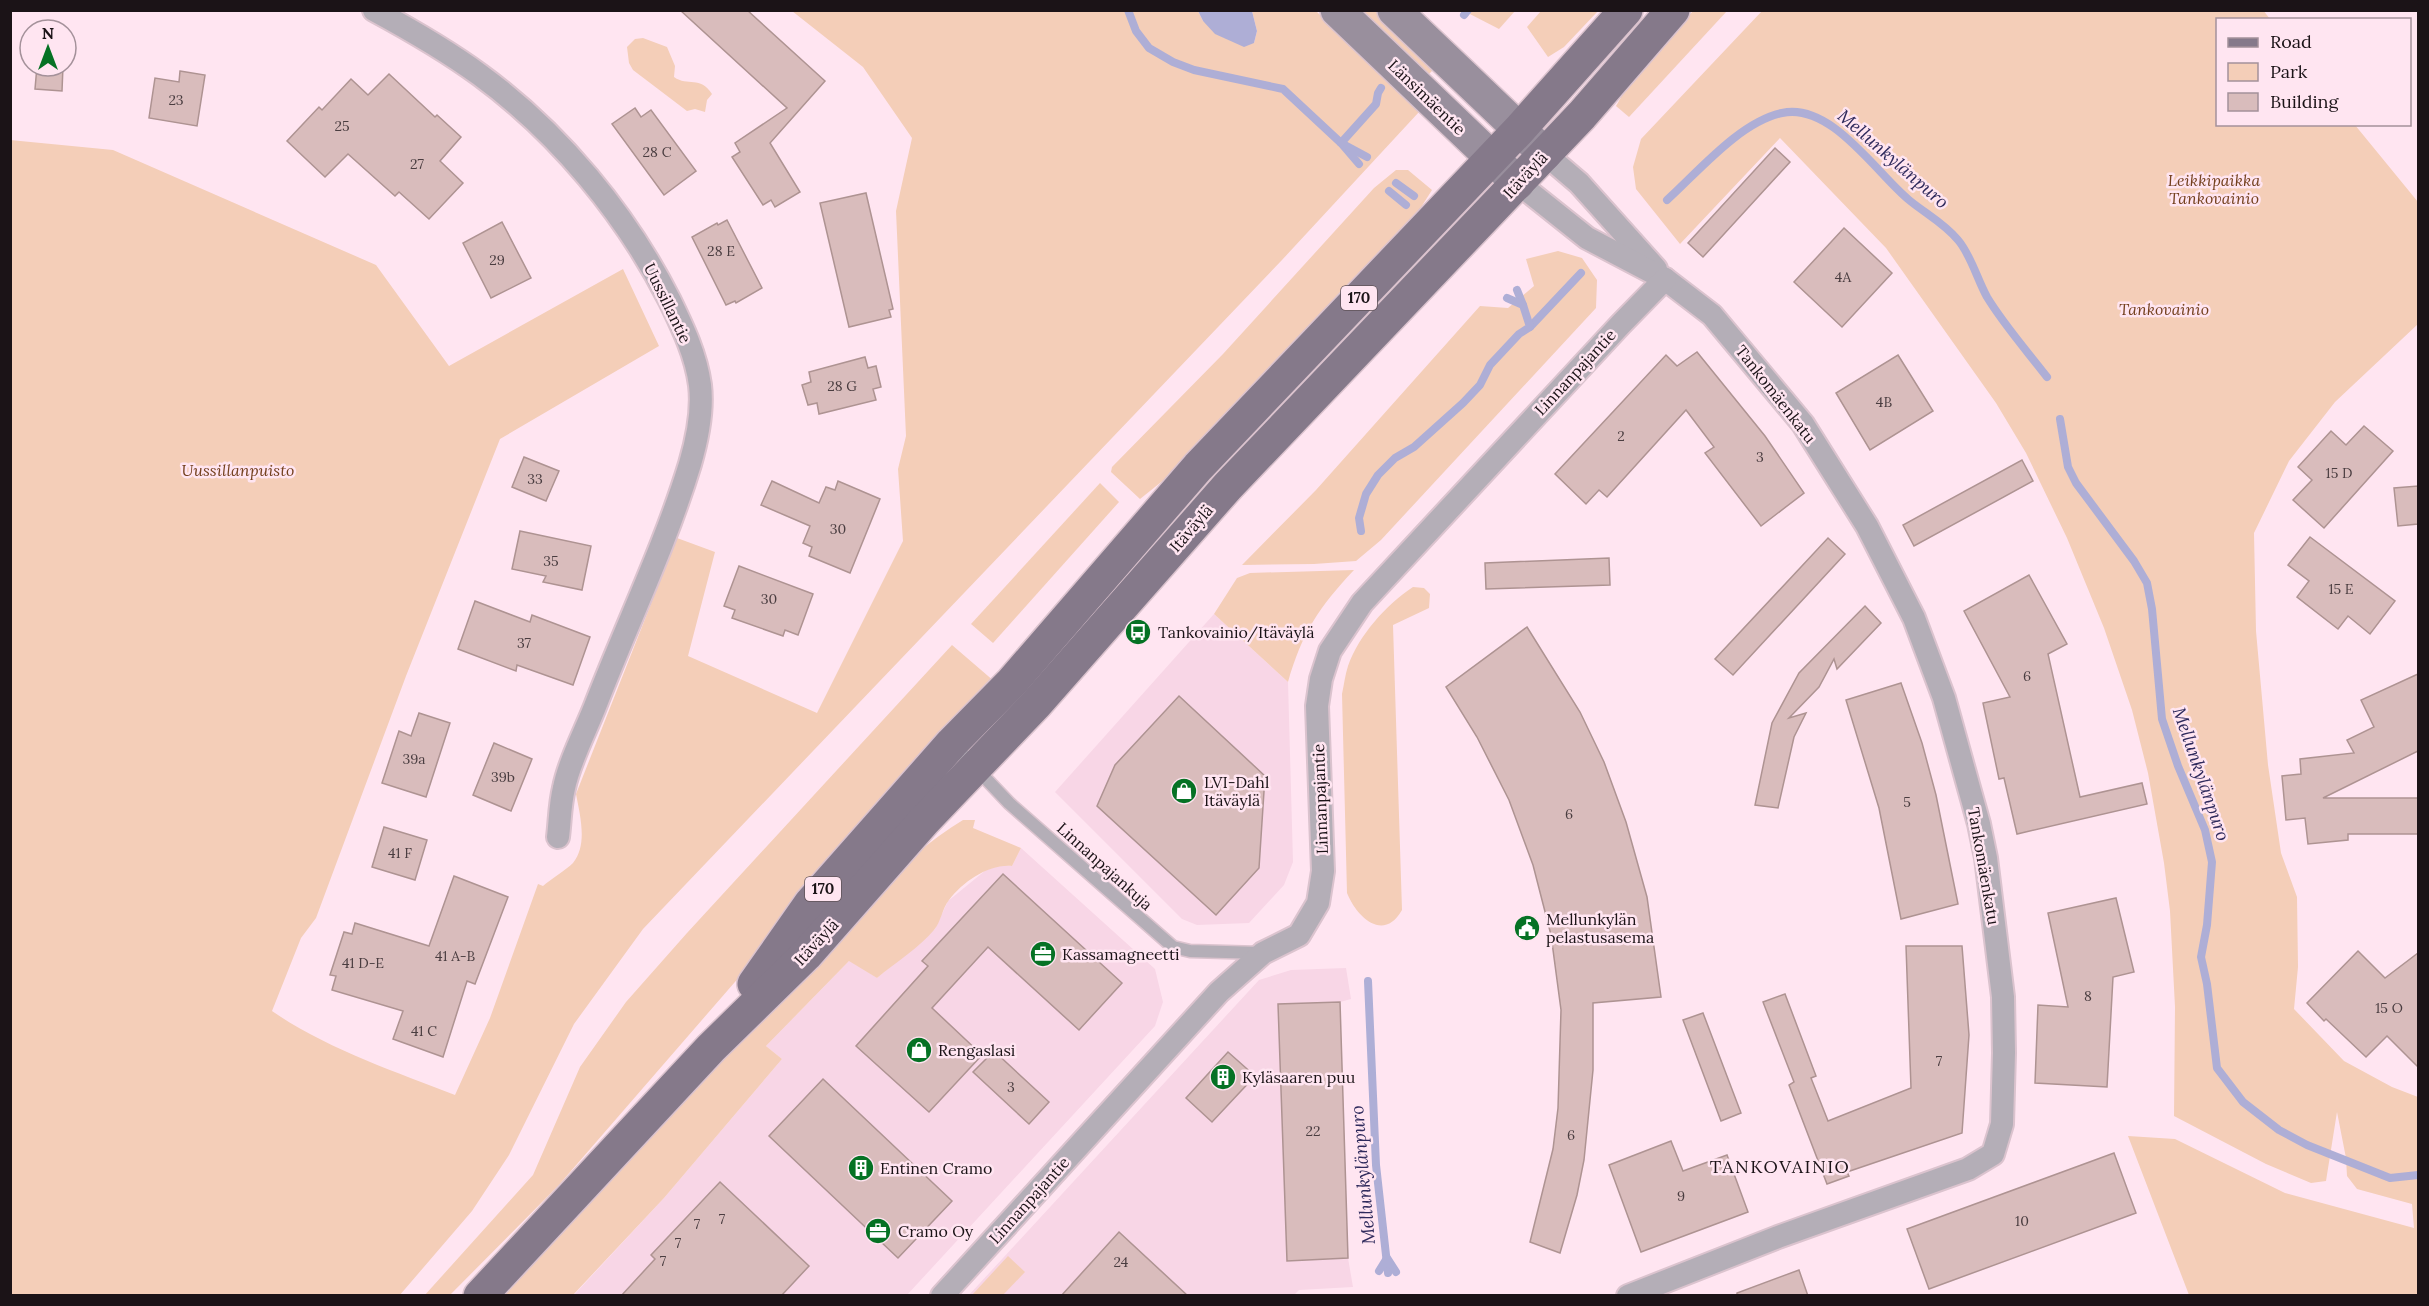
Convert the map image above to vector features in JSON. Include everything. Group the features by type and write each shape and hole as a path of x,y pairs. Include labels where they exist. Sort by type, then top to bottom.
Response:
{"main road":[{"name":"Länsimäentie","path":"1337,10 1518,183"},
{"path":"1394,10 1545,154"},
{"name":"Itäväylä","path":"711,1048 810,903 952,743 1017,676 1198,467 1492,159 1626,10"},
{"name":"Itäväylä","path":"480,1296 711,1048 806,955 924,821 1036,704 1228,486 1582,115 1673,10"}],"street":[{"name":"Uussillantie","path":"374,10 432,42 481,76 546,131 608,203 653,268 685,332 696,367 700,387 699,422 690,462 666,534 624,633 564,787 558,837"},
{"name":"Tankomäenkatu","path":"1545,154 1580,183 1665,279"},
{"name":"Tankomäenkatu","path":"1518,183 1587,238 1665,279 1712,315 1803,424 1867,526 1914,618 1944,698 1979,824 1986,858 2002,997 2002,1124 1993,1154 1968,1169 1778,1238 1628,1296"},
{"name":"Linnanpajantie","path":"942,1296 1219,992 1263,953 1299,935 1318,903 1323,871 1317,706 1321,679 1330,651 1362,603 1665,279"}],"lane":[{"name":"Linnanpajankuja","path":"952,743 1009,803 1173,947 1190,951 1263,953"}],"shaded area":[{"path":"1214,614 1288,682 1293,862 1284,885 1249,923 1197,925 1182,919 1055,792"},
{"path":"1021,848 1155,969 1163,1002 1155,1026 907,1295 573,1296 664,1198 782,1059 766,1046 850,960 877,978 935,929 948,901 986,870 1001,865 1012,866"},
{"path":"1346,968 1351,999 1340,1002 1348,1258 1353,1287 1299,1290 1293,1296 968,1296 1259,980 1291,970"}],"green space":[{"name":"Tankovainio","path":"2263,10 2269,18 2216,18 2216,126 2356,126 2418,202 2418,324 2335,402 2289,461 2254,533 2256,631 2268,765 2281,853 2297,897 2298,967 2294,1009 2344,1061 2392,1087 2418,1097 2418,1295 2189,1295 2128,1136 2175,1139 2285,1193 2414,1228 2412,1204 2357,1189 2347,1176 2337,1112 2326,1181 2311,1183 2266,1164 2174,1116 2175,1007 2170,911 2148,773 2132,710 2104,628 2067,538 2026,453 1996,403 1886,248 1780,138 1680,244 1636,189 1633,167 1641,139 1762,11"},
{"name":"Uussillanpuisto","path":"792,11 1198,11 1203,21 1254,43 1257,31 1252,11 1316,11 1419,112 1282,260 643,929 574,1024 509,1155 472,1211 399,1296 11,1295 10,140 113,150 376,265 449,366 623,269 659,346 500,439 406,676 316,918 301,938 272,1011 293,1025 338,1048 455,1095 490,1018 538,884 543,886 570,866 578,856 582,830 576,794 677,538 715,552 688,656 817,713 903,541 898,469 906,436 896,211 912,138 863,67"},
{"path":"1363,11 1376,11 1434,69 1427,76"},
{"path":"1464,11 1515,11 1499,29"},
{"path":"1541,11 1598,11 1564,47 1548,57 1527,27"},
{"path":"1693,11 1727,11 1629,117 1616,106 1631,80"},
{"path":"643,38 667,47 675,66 674,77 698,83 707,88 712,94 707,100 705,112 695,109 687,111 633,70 629,63 627,47 635,39"},
{"path":"1396,170 1408,170 1432,190 1413,220 1200,451 1140,499 1111,472 1112,467 1223,354 1374,188"},
{"path":"1558,251 1582,258 1597,280 1596,308 1381,540 1356,561 1242,565 1316,490 1480,306 1508,308 1534,286 1526,259"},
{"path":"1100,483 1119,502 993,643 971,624"},
{"path":"1354,570 1331,596 1313,622 1299,649 1288,682 1214,614 1237,578 1250,573"},
{"path":"1413,587 1424,588 1430,594 1429,608 1393,625 1402,910 1395,919 1387,924 1379,925 1364,918 1357,911 1347,893 1342,694 1348,666 1366,632 1383,612"},
{"path":"952,645 995,682 558,1186 450,1295 424,1296 533,1175 580,1067 626,1002"},
{"path":"963,820 975,820 973,828 1021,848 1012,866 985,871 961,887 949,900 936,927 928,936 877,978 849,961 766,1046 782,1059 664,1198 573,1295 504,1296 685,1096 874,893 916,854"},
{"path":"1008,1256 1025,1272 1003,1295 972,1295"}],"water":[{"path":"1198,11 1252,11 1257,31 1254,43 1244,47 1215,34 1203,21"}],"building":[{"path":"680,10 747,10 825,81 770,143 800,192 775,207 771,200 763,205 732,157 740,152 735,143 787,108"},
{"path":"180,71 205,75 197,126 149,118 155,78 179,82"},
{"path":"389,74 435,117 437,115 461,137 440,161 463,183 429,219 399,192 395,196 348,154 325,177 287,141 319,107 322,110 351,79 368,95"},
{"path":"36,78 63,78 62,91 35,89"},
{"path":"635,108 641,117 651,110 696,171 664,195 612,124"},
{"path":"1775,148 1790,162 1703,257 1688,243"},
{"path":"866,193 893,309 889,310 891,317 849,327 820,203"},
{"path":"727,220 762,288 736,303 735,301 726,305 692,237"},
{"path":"502,222 531,278 491,298 463,243"},
{"path":"1844,228 1892,273 1842,327 1794,282"},
{"path":"1697,352 1765,436 1804,493 1761,526 1705,453 1714,447 1686,410 1607,497 1599,490 1586,504 1555,474 1666,355 1677,366"},
{"path":"1898,355 1933,411 1870,450 1836,393"},
{"path":"865,357 868,368 876,366 881,387 873,389 876,400 819,414 817,403 808,405 802,385 811,382 809,372"},
{"path":"2364,426 2393,451 2324,528 2293,500 2312,480 2298,467 2331,431 2346,445"},
{"path":"524,457 559,471 546,501 512,487"},
{"path":"2022,460 2033,481 1914,546 1903,525"},
{"path":"772,481 819,503 826,487 835,490 838,481 880,499 850,573 809,556 812,547 803,543 810,526 761,505"},
{"path":"2418,486 2418,524 2398,526 2394,488"},
{"path":"520,531 591,546 582,590 543,582 546,576 512,569"},
{"path":"2310,537 2395,601 2370,634 2348,616 2338,629 2297,597 2309,581 2288,565"},
{"path":"1828,538 1845,554 1733,675 1715,659"},
{"path":"1609,558 1610,585 1486,589 1485,563"},
{"path":"739,566 813,594 798,635 785,630 783,636 732,618 735,610 724,606"},
{"path":"2029,575 2067,644 2048,654 2080,797 2142,783 2147,804 2017,834 2004,778 1999,779 1983,703 2010,697 1964,611"},
{"path":"475,601 530,622 532,615 590,637 573,685 517,665 516,671 458,649"},
{"path":"1865,606 1881,623 1837,669 1834,659 1819,687 1789,718 1806,713 1794,737 1778,808 1755,805 1772,723 1799,673"},
{"path":"1527,627 1580,712 1604,762 1626,822 1647,897 1661,997 1593,1003 1593,1070 1584,1160 1577,1195 1560,1253 1530,1242 1553,1149 1558,1108 1561,1010 1551,935 1533,865 1509,800 1477,737 1446,687"},
{"path":"2418,674 2418,751 2323,798 2418,798 2418,834 2348,834 2348,840 2308,844 2305,818 2286,820 2282,776 2301,774 2300,759 2354,753 2347,740 2374,727 2361,700"},
{"path":"1901,683 1922,743 1936,795 1958,904 1901,919 1879,808 1846,700"},
{"name":"LVI-Dahl Itäväylä","path":"1179,696 1265,776 1259,868 1216,915 1097,806 1115,765"},
{"path":"419,713 450,723 426,797 382,783 399,731 411,736"},
{"path":"494,743 532,759 511,811 473,795"},
{"path":"384,827 427,840 415,880 372,867"},
{"path":"1003,874 1122,983 1079,1030 988,947 932,1008 982,1055 929,1112 856,1046 928,966 922,961"},
{"path":"454,876 508,897 475,984 467,981 443,1057 393,1039 403,1011 332,990 336,976 330,975 344,932 352,934 355,923 429,946"},
{"path":"2116,898 2134,972 2113,977 2107,1087 2035,1083 2038,1005 2068,1007 2048,913"},
{"path":"1906,946 1962,946 1969,1035 1962,1133 1847,1172 1849,1176 1827,1184 1789,1085 1794,1082 1763,1002 1785,994 1816,1076 1811,1078 1828,1121 1911,1088"},
{"path":"2358,951 2385,978 2418,953 2418,1067 2387,1036 2366,1057 2326,1019 2324,1021 2307,1003"},
{"path":"1340,1002 1348,1258 1287,1261 1278,1004"},
{"path":"1703,1013 1741,1113 1721,1121 1683,1020"},
{"path":"994,1051 1049,1102 1029,1124 973,1072"},
{"name":"Kyläsaaren puu","path":"1228,1052 1255,1076 1212,1122 1186,1098"},
{"name":"Entinen Cramo","path":"823,1079 952,1201 898,1258 769,1136"},
{"path":"1671,1141 1683,1171 1727,1155 1748,1212 1641,1252 1609,1165"},
{"path":"2114,1153 2136,1213 1929,1289 1907,1229"},
{"path":"720,1182 809,1266 781,1296 621,1296 655,1259 651,1255"},
{"path":"1119,1232 1188,1296 1061,1296"},
{"path":"1799,1270 1808,1296 1737,1296 1737,1293"}],"waterway":[{"name":"Mellunkylänpuro","path":"1128,10 1136,31 1149,48 1173,62 1194,70 1283,89 1341,143 1359,164"},
{"path":"1464,15 1468,10"},
{"path":"1367,157 1341,143 1376,104 1381,88"},
{"name":"Mellunkylänpuro","path":"1667,200 1721,149 1751,126 1782,113 1800,112 1818,118 1852,142 1909,200 1953,234 1967,253 1987,297 2047,377"},
{"name":"Mellunkylänpuro","path":"1396,183 1414,196"},
{"name":"Mellunkylänpuro","path":"1389,191 1406,205"},
{"name":"Mellunkylänpuro","path":"1530,327 1581,273"},
{"name":"Mellunkylänpuro","path":"1517,290 1523,305"},
{"name":"Mellunkylänpuro","path":"1361,531 1359,518 1366,494 1378,475 1395,458 1414,447 1463,403 1480,385 1490,365 1519,334 1530,327 1523,305 1507,298"},
{"name":"Mellunkylänpuro","path":"2060,419 2068,467 2076,483 2134,561 2147,583 2152,609 2162,719 2178,766 2205,830 2212,862 2207,925 2201,957 2207,984 2217,1068 2243,1102 2279,1130 2307,1145 2390,1178 2418,1175"},
{"name":"Mellunkylänpuro","path":"1368,981 1376,1165 1388,1273"},
{"name":"Mellunkylänpuro","path":"1379,1271 1387,1258 1396,1272"}],"place":[{"name":"Tankovainio/Itäväylä","path":"1138,632"},
{"name":"LVI-Dahl Itäväylä","path":"1184,791"},
{"name":"Mellunkylän pelastusasema","path":"1527,928"},
{"name":"Kassamagneetti","path":"1043,954"},
{"name":"Rengaslasi","path":"919,1050"},
{"name":"Kyläsaaren puu","path":"1223,1077"},
{"name":"Entinen Cramo","path":"861,1168"},
{"name":"Cramo Oy","path":"878,1231"}],"district":[{"name":"TANKOVAINIO","path":"1780,1167"}],"park label":[{"name":"Leikkipaikka Tankovainio","path":"2214,189"}]}
